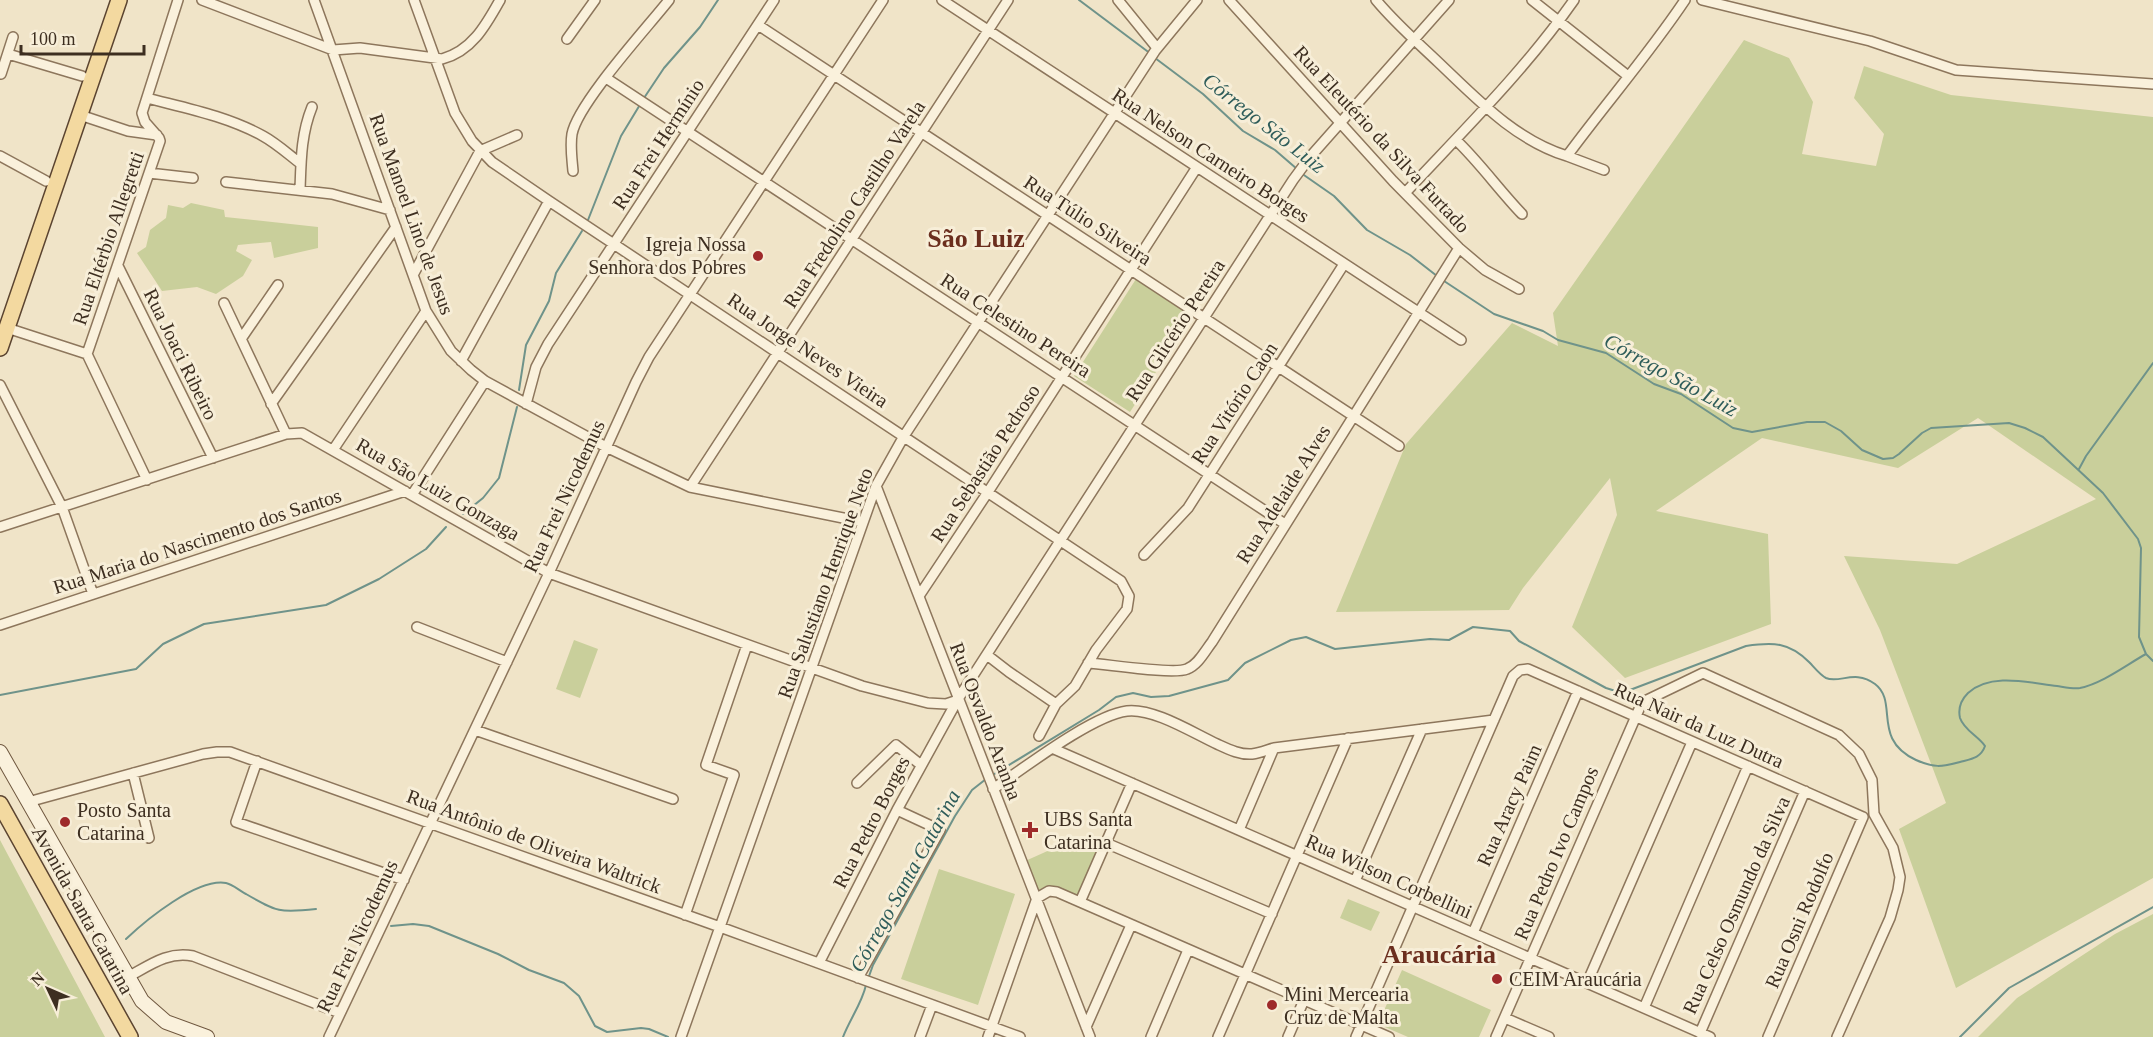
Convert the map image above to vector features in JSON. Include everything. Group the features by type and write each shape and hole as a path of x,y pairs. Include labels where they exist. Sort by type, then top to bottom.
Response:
{"main road":[{"path":"0,348 3,322 46,181 108,0"},
{"path":"3,322 80,115 119,0"},
{"name":"Avenida Santa Catarina","path":"0,804 130,1037"}],"street":[{"name":"Rua Eltérbio Allegretti","path":"87,354 160,141 142,119 142,113 178,0"},
{"path":"202,0 215,2 333,50 360,48 435,59 453,56 476,39 500,0"},
{"name":"Rua Manoel Lino de Jesus","path":"314,0 426,311 442,338 461,361 485,381 526,404 606,447 690,487 862,522"},
{"name":"Rua Jorge Neves Vieira","path":"414,0 455,113 480,151 508,174 1121,581 1129,596 1126,609 1088,663"},
{"path":"567,39 595,0"},
{"path":"573,171 571,143 579,115 669,0"},
{"name":"Rua Frei Hermínio","path":"526,404 542,354 774,0"},
{"name":"Rua Frei Nicodemus","path":"329,1037 649,357 883,0"},
{"name":"Rua Nelson Carneiro Borges","path":"942,0 953,3 989,31 1461,340"},
{"name":"Rua Fredolino Castilho Varela","path":"690,487 1008,0"},
{"path":"1118,0 1156,50"},
{"name":"Rua Salustiano Henrique Neto","path":"681,1037 876,486 904,436 1148,61 1197,0"},
{"name":"Rua Eleutério da Silva Furtado","path":"1230,0 1405,193 1459,248 1485,270 1519,289"},
{"path":"1376,0 1486,107 1537,145 1604,170"},
{"name":"Rua Glicério Pereira","path":"958,699 1293,180 1340,122 1449,0"},
{"path":"1532,0 1628,76"},
{"path":"1405,193 1486,107 1574,0"},
{"path":"1567,156 1659,39 1685,0"},
{"path":"1702,0 1870,41 1956,70 2153,84"},
{"name":"Rua Túlio Silveira","path":"758,25 1399,446"},
{"path":"1,74 13,37"},
{"path":"8,54 82,76"},
{"path":"2142,83 2153,76"},
{"name":"Rua Celestino Pereira","path":"606,78 1286,524"},
{"path":"147,98 206,114 245,128 277,145 301,164"},
{"path":"300,190 304,130 312,107"},
{"path":"80,115 138,133 157,135"},
{"path":"413,275 480,151 517,135"},
{"path":"1455,140 1474,157 1502,194 1522,214"},
{"path":"0,156 46,181"},
{"name":"Rua Sebastião Pedroso","path":"918,596 988,492 1197,167"},
{"path":"149,173 193,178"},
{"path":"226,182 332,194 390,210"},
{"path":"461,361 549,201"},
{"path":"271,404 396,226"},
{"name":"Rua Adelaide Alves","path":"1088,663 1173,671 1188,669 1195,664 1208,648 1459,248"},
{"name":"Rua Vitório Caon","path":"1144,555 1184,514 1344,264"},
{"name":"Rua Joaci Ribeiro","path":"118,266 213,458"},
{"path":"241,339 278,285"},
{"path":"224,303 286,434"},
{"path":"333,450 426,311"},
{"path":"3,322 87,354 147,480"},
{"path":"409,493 485,381"},
{"path":"0,385 62,507 93,594"},
{"name":"Rua São Luiz Gonzaga","path":"0,527 286,434 302,433 549,573 889,694 928,703 946,704 958,699"},
{"name":"Rua Osvaldo Aranha","path":"876,486 1090,1037"},
{"name":"Rua Maria do Nascimento dos Santos","path":"0,625 409,493"},
{"path":"417,627 507,662"},
{"path":"685,915 734,775 706,765 747,645"},
{"path":"987,655 1056,704"},
{"path":"1039,736 1056,704 1075,686 1088,663"},
{"name":"Rua Nair da Luz Dutra","path":"1494,720 1514,676 1520,670 1528,669 1863,817"},
{"name":"Rua Pedro Ivo Campos","path":"1496,1037 1635,717 1647,700 1697,674 1708,674 1821,726 1849,742 1859,754 1872,780 1874,814"},
{"name":"Rua Aracy Paim","path":"1473,933 1578,691"},
{"name":"Rua Pedro Borges","path":"819,963 897,810 958,699"},
{"path":"992,787 1099,720 1126,711 1141,711 1240,753 1251,754 1274,748 1494,720"},
{"path":"1356,1037 1494,720"},
{"path":"1355,881 1422,729"},
{"path":"475,730 672,799"},
{"path":"1218,1037 1348,738"},
{"path":"1587,983 1692,742"},
{"path":"857,783 896,745 921,765"},
{"path":"1239,830 1274,748"},
{"name":"Rua Wilson Corbellini","path":"1054,749 1710,1037"},
{"path":"0,752 142,1001 157,1016 207,1037"},
{"name":"Rua Antônio de Oliveira Waltrick","path":"28,802 217,752 230,752 1020,1037"},
{"path":"257,761 236,822 404,880"},
{"path":"1644,1008 1748,766"},
{"path":"133,773 149,838"},
{"path":"1080,902 1132,783"},
{"name":"Rua Celso Osmundo da Silva","path":"1700,1033 1805,791"},
{"path":"861,979 940,830 897,810"},
{"path":"1837,1037 1890,918 1900,877 1893,848 1874,814 1863,817"},
{"name":"Rua Osni Rodolfo","path":"1768,1037 1863,817"},
{"path":"1106,843 1272,914"},
{"path":"988,1037 1037,898 1049,891 1080,902 1389,1037"},
{"path":"1086,1027 1131,925"},
{"path":"1151,1037 1188,950"},
{"path":"129,977 164,958 181,954 193,956 340,1013"},
{"path":"1288,1037 1304,1000"},
{"path":"920,1037 932,1005"},
{"path":"1505,1018 1549,1037"}],"green space":[{"path":"1744,40 1789,58 1813,102 1802,154 1876,166 1884,134 1854,98 1864,66 1951,95 2153,117 2153,878 1956,988 1899,829 1946,803 1880,630 1844,556 1957,564 2096,499 1978,418 1898,468 1762,438 1656,511 1768,534 1771,624 1625,678 1572,627 1617,515 1610,478 1523,588 1509,610 1336,612 1406,444 1512,323 1558,346 1553,313"},
{"path":"191,203 224,210 225,217 318,227 318,248 274,258 271,242 238,245 236,251 252,260 243,276 216,294 197,287 162,291 137,253 146,247 150,230 166,218 168,205 183,208"},
{"path":"1136,279 1193,315 1130,412 1074,376"},
{"path":"574,640 598,649 580,698 556,689"},
{"path":"0,840 105,1037 0,1037"},
{"path":"1072,840 1101,852 1080,902 1057,892 1037,898 1023,862"},
{"path":"939,869 1015,894 978,1005 901,979"},
{"path":"1348,899 1380,912 1371,931 1340,918"},
{"path":"2153,914 2153,1037 1978,1037 2017,998 2115,934"},
{"path":"1402,970 1491,1010 1479,1037 1408,1037 1378,1024"}],"waterway":[{"name":"Córrego São Luiz","path":"644,98 664,68 700,27 718,0"},
{"name":"Córrego São Luiz","path":"1079,0 1151,54"},
{"name":"Córrego São Luiz","path":"1155,58 1203,94 1243,131 1275,150 1297,169"},
{"name":"Córrego São Luiz","path":"588,220 621,136 641,103"},
{"name":"Córrego São Luiz","path":"1301,173 1334,196 1367,230 1410,255 1437,276"},
{"name":"Córrego São Luiz","path":"519,390 526,345 549,301 556,273 582,231"},
{"name":"Córrego São Luiz","path":"1441,279 1494,314 1543,331 1558,340 1606,353 1654,384 1681,394 1733,428 1752,432 1807,422 1825,422 1841,431 1862,450 1883,459 1893,458 1931,428 2009,423 2043,437 2103,493 2138,539 2141,548 2139,637 2146,654 2153,661"},
{"path":"2079,469 2153,363"},
{"name":"Córrego São Luiz","path":"463,514 483,498 499,478 517,407"},
{"name":"Córrego São Luiz","path":"0,695 136,669 163,644 204,624 326,605 379,579 426,549 446,527"},
{"name":"Córrego Santa Catarina","path":"991,776 1099,710 1116,697 1133,693 1151,697 1169,696 1228,680 1245,663 1291,640 1306,637 1335,649 1430,639 1449,640 1473,627 1510,631 1519,641 1606,688 1622,693 1746,646 1780,645 1802,655 1826,678 1854,677 1875,684 1882,692 1885,701 1894,742 1902,751 1916,760 1938,766 1972,759 1978,756 1985,746 1965,726 1959,715 1964,699 1977,687 2011,680 2080,688 2106,678 2146,654"},
{"name":"Córrego Santa Catarina","path":"868,979 873,965 955,816 972,790 986,779"},
{"path":"126,939 173,902 201,887 214,883 226,883 279,910 316,909"},
{"path":"1960,1037 2009,988 2153,907"},
{"path":"391,926 413,924 429,926 564,983 579,996 595,1026 607,1032 641,1028 668,1037"},
{"name":"Córrego Santa Catarina","path":"843,1037 866,985"}],"place":[{"name":"Igreja Nossa Senhora dos Pobres","path":"758,256"},
{"name":"Posto Santa Catarina","path":"65,822"},
{"name":"UBS Santa Catarina","path":"1030,830"},
{"name":"CEIM Araucária","path":"1497,979"},
{"name":"Mini Mercearia Cruz de Malta","path":"1272,1005"}],"district":[{"name":"São Luiz","path":"976,238"},
{"name":"Araucária","path":"1439,954"}]}
